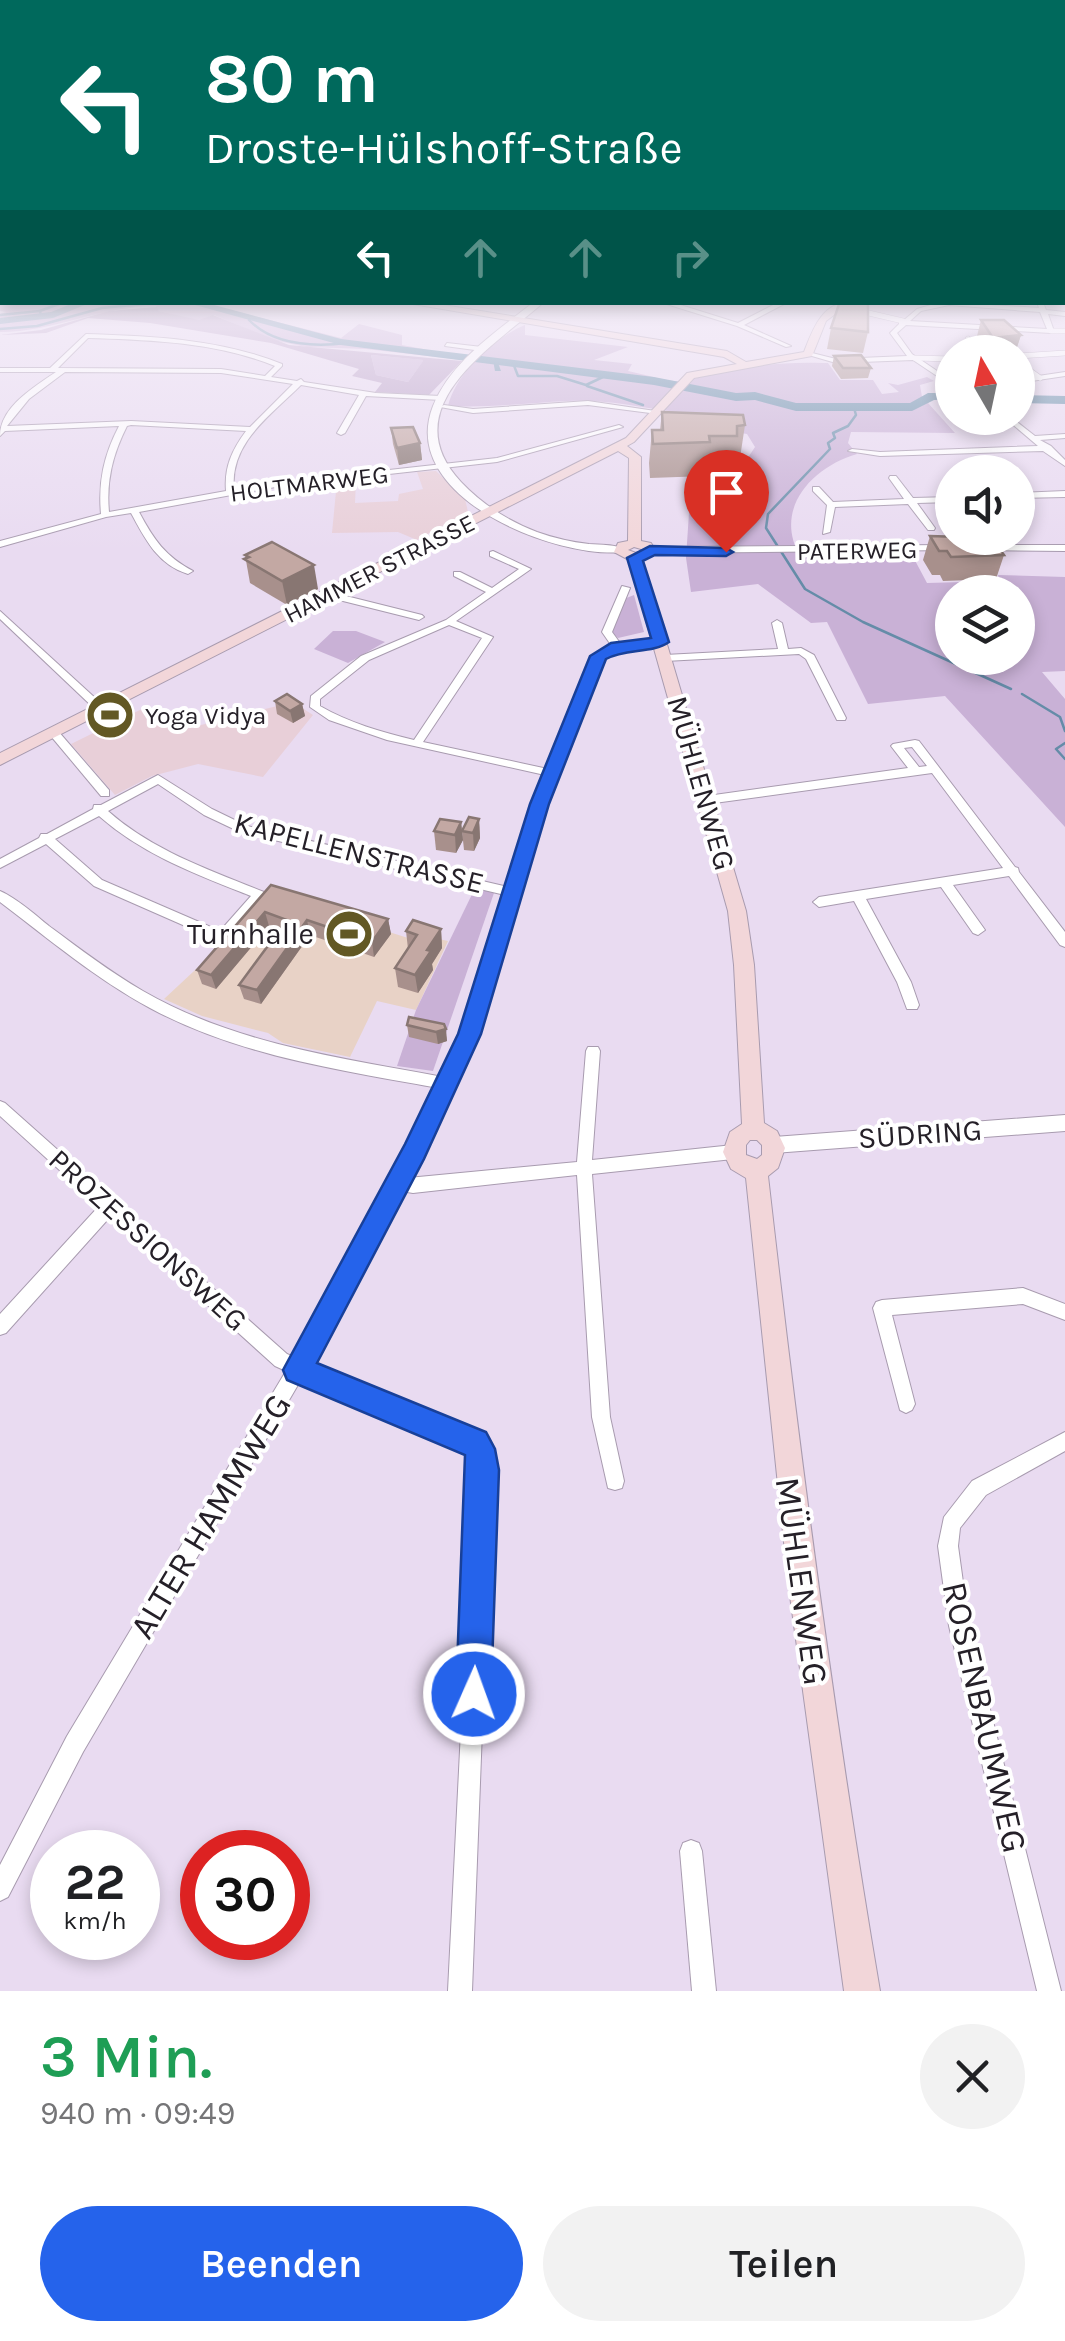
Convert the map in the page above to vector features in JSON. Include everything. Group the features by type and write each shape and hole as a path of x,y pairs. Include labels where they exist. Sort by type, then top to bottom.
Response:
{"main road":[{"name":"HAMMER STRASSE","path":"0,760 620,446 641,431 696,372 731,366"},
{"name":"MÜHLENWEG","path":"620,446 636,457 630,551 663,650 736,911 744,965 753,1132 766,1136 754,1155 783,1433 862,1991"},
{"path":"630,551 650,550"}],"street":[{"path":"52,370 56,366"},
{"path":"268,376 279,366"},
{"path":"465,366 430,432 433,451 444,468 491,511 514,526 541,537 630,551"},
{"path":"0,370 174,370 268,376 473,411 588,403 658,412"},
{"path":"1,432 24,400 64,370"},
{"path":"1035,374 1040,378"},
{"path":"1035,379 1065,374"},
{"path":"230,493 228,464 252,429 300,380"},
{"path":"341,434 364,393"},
{"path":"376,394 386,400 429,405"},
{"path":"1,432 124,423 252,429"},
{"path":"105,515 102,488 106,458 124,423"},
{"name":"HOLTMARWEG","path":"0,544 105,515 230,493 529,454 618,427"},
{"path":"1031,435 1065,464"},
{"path":"1035,438 1065,436"},
{"path":"852,451 880,454 1048,448"},
{"path":"893,478 931,528"},
{"path":"816,488 831,505"},
{"path":"1035,495 1065,494"},
{"path":"831,505 935,500"},
{"path":"826,532 831,505"},
{"path":"134,510 158,549 179,569 188,571"},
{"name":"PATERWEG","path":"650,550 1065,548"},
{"path":"493,554 526,569 449,622 365,658 314,702 318,711 418,742 551,774"},
{"path":"457,574 493,592"},
{"path":"625,588 607,632 617,646 801,651 810,656 840,718"},
{"path":"326,594 419,617"},
{"path":"0,614 101,709"},
{"path":"418,742 488,637 449,622"},
{"path":"777,623 783,650"},
{"name":"ALTER HAMMWEG","path":"0,1889 75,1744 297,1370 448,1084 469,1034 551,774 598,656 617,646"},
{"path":"54,732 105,794"},
{"path":"916,772 897,746 916,743 1065,942"},
{"path":"707,800 935,769"},
{"name":"KAPELLENSTRASSE","path":"98,808 158,778 208,812 244,829 512,892"},
{"path":"0,864 45,838 98,808 117,828 179,862 260,895 222,938 98,882 45,838"},
{"path":"819,902 1014,871"},
{"path":"945,883 978,930"},
{"path":"0,895 99,968 154,1004 188,1020 268,1048 448,1084"},
{"path":"858,896 912,1004"},
{"path":"593,1051 584,1168 601,1417 615,1480"},
{"name":"PROZESSIONSWEG","path":"0,1108 281,1360 475,1442 482,1458 460,1991"},
{"name":"SÜDRING","path":"754,1155 1065,1123"},
{"path":"398,1184 413,1186 754,1155"},
{"path":"0,1327 110,1206"},
{"path":"906,1404 882,1308 1022,1296 1063,1306"},
{"name":"ROSENBAUMWEG","path":"1049,1991 959,1626 948,1546 951,1524 980,1488 1065,1441"},
{"path":"691,1851 704,1991"}],"shaded area":[{"path":"349,366 374,366 376,375 408,382 419,366 457,366 429,395 375,392 382,383 352,376 359,369"},
{"path":"374,366 420,366 408,382 376,375"},
{"path":"471,366 631,366 628,371 683,381 759,366 830,366 840,380 873,380 882,394 899,392 888,383 898,385 927,377 934,381 920,385 922,397 935,395 928,403 935,411 935,433 851,432 848,443 857,454 825,469 802,492 794,506 793,539 800,556 911,553 927,583 935,583 935,675 1035,675 1035,576 1065,577 1065,671 1042,672 1065,699 1065,827 945,696 868,704 827,622 811,623 758,584 691,592 686,558 691,483 732,482 755,447 747,434 662,420 669,411 606,402 448,406"},
{"path":"436,471 465,499 468,512 417,540 398,532 332,533 337,481 356,481 355,503 398,501 399,494 423,489 417,472"},
{"path":"634,595 644,632 618,638 612,633 624,599"},
{"path":"333,631 356,631 385,642 348,663 314,649"},
{"path":"293,702 313,715 263,777 198,764 152,776 115,795 71,744 146,707 181,730"},
{"path":"476,886 495,890 433,1071 397,1066 416,1010"},
{"path":"267,893 408,938 411,933 448,941 416,1010 377,1001 350,1057 283,1043 268,1033 202,1016 164,999 223,944"}],"building":[{"path":"662,412 743,415 745,425 737,426 737,436 709,436 710,442 653,444 652,430 663,430"},
{"path":"413,427 420,443 397,448 391,428"},
{"path":"272,542 314,565 282,581 244,559"},
{"path":"287,694 302,704 290,711 275,701"},
{"path":"469,817 479,819 473,833 462,831"},
{"path":"440,819 461,822 455,835 434,831"},
{"path":"271,885 388,919 372,942 307,920 257,990 239,985 287,920 265,912 211,975 197,970"},
{"path":"413,920 441,929 415,975 395,968 417,935 406,931"},
{"path":"409,1017 444,1024 446,1029 436,1032 407,1025"}],"waterway":[{"path":"514,366 518,376 557,376 586,385 603,377"},
{"path":"533,366 654,381 736,397 755,396 796,407 912,407 935,396"},
{"path":"587,386 643,405"},
{"path":"1035,399 1065,400"},
{"path":"854,408 856,415 848,426 833,433 835,438 828,443 830,449 768,514 766,528 805,589 863,622 1011,689"},
{"path":"1022,694 1060,717 1065,731"},
{"path":"1065,743 1056,749 1065,759"}],"place":[{"name":"Yoga Vidya","path":"110,715"},
{"name":"Turnhalle","path":"349,934"}],"route":[{"path":"474,1694 483,1470 480,1449 475,1442 297,1370 448,1084 469,1034 540,804 598,656 617,646 661,642 635,558 648,555 650,550 726,552"}]}
